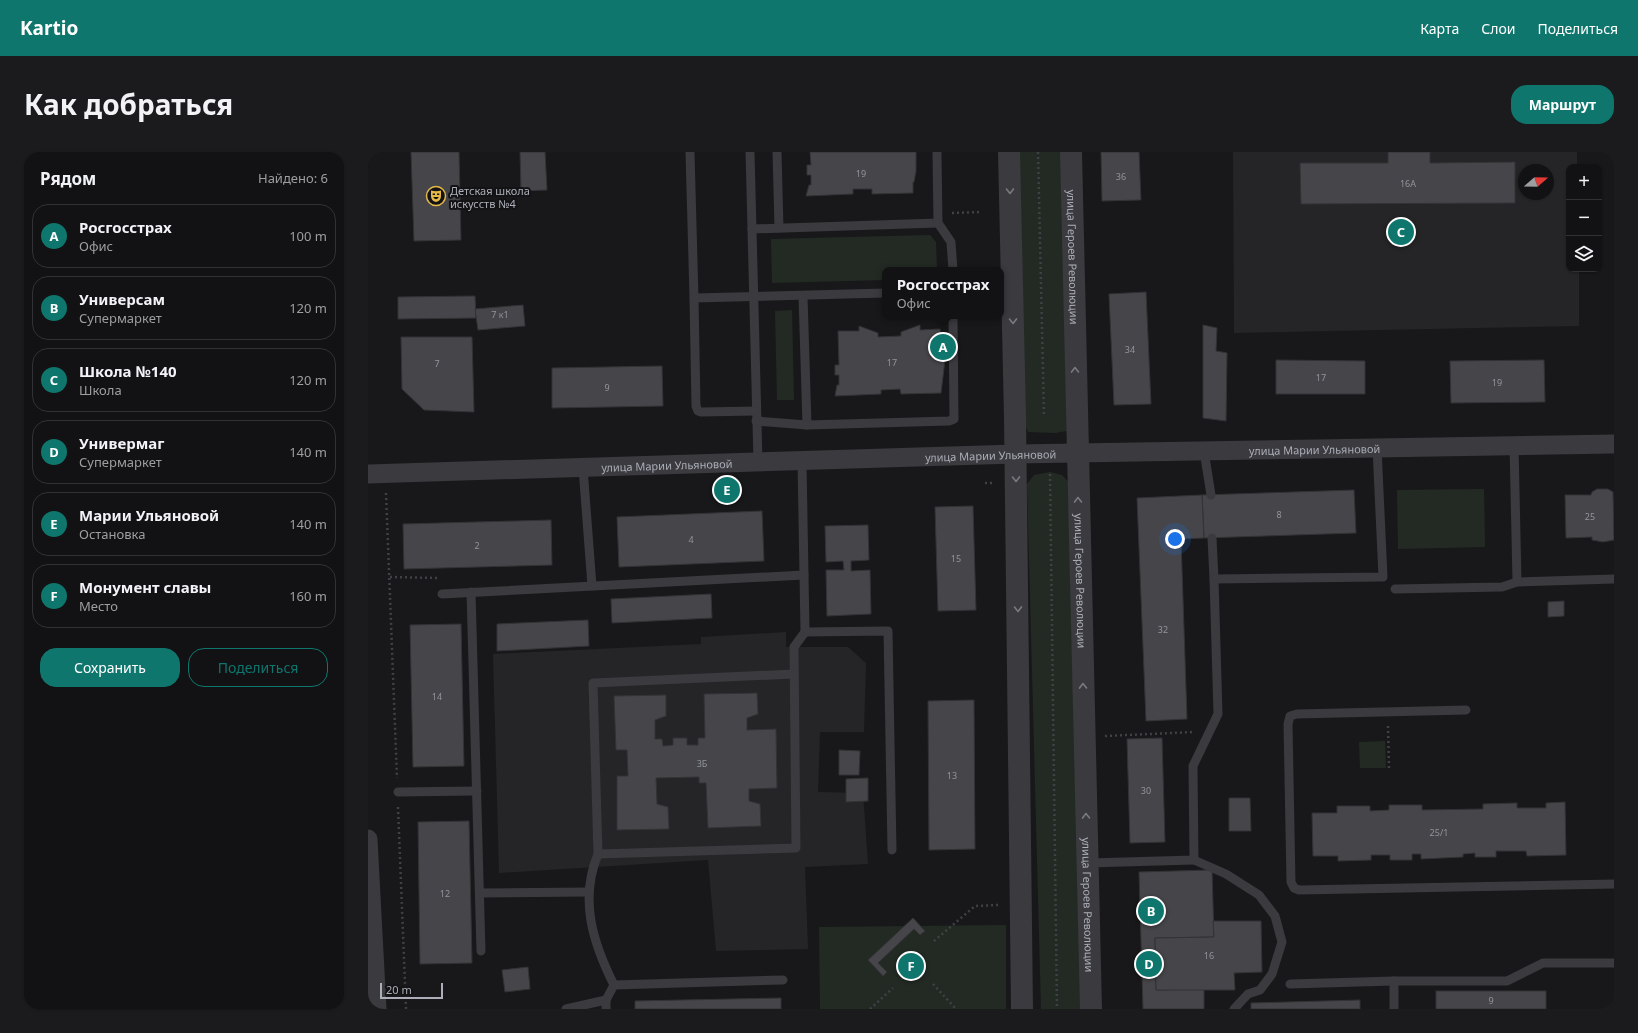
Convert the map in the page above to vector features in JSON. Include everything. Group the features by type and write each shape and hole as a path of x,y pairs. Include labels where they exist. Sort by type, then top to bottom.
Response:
{"street":[{"path":"1009,152 1016,454 1022,1009"},
{"name":"улица Героев Революции","path":"1071,152 1091,1009"},
{"name":"улица Марии Ульяновой","path":"377,474 1016,454 1614,444"},
{"path":"368,839 377,1009"}],"lane":[{"path":"690,152 696,406 701,412 756,411"},
{"path":"750,152 758,462"},
{"path":"777,152 779,228"},
{"path":"937,152 938,223 951,242 953,267"},
{"path":"752,229 938,223"},
{"path":"694,298 882,293"},
{"path":"803,296 807,425"},
{"path":"756,421 807,425 949,421 954,419 953,319"},
{"path":"1514,445 1517,582"},
{"path":"1214,579 1383,578 1377,448"},
{"path":"1204,451 1211,495"},
{"path":"598,854 796,848 794,647 805,632 802,461"},
{"path":"583,468 592,586"},
{"path":"1194,860 1193,766 1218,714 1212,538"},
{"path":"442,594 804,575"},
{"path":"1395,589 1502,587 1517,582 1614,579"},
{"path":"471,592 482,951"},
{"path":"805,632 888,631 892,850"},
{"path":"614,985 600,958 593,936 588,892 593,868 598,854 593,683 794,674"},
{"path":"1466,710 1297,714 1290,716 1288,724 1291,882 1294,888 1299,890 1614,884"},
{"path":"398,792 477,791"},
{"path":"1088,863 1194,860 1226,874 1259,895 1275,916 1282,942 1272,974 1260,990 1248,994 1234,1009"},
{"path":"480,894 588,892"},
{"path":"1290,984 1507,980 1543,963 1614,963"},
{"path":"614,985 783,980"},
{"path":"1394,981 1394,1009"},
{"path":"566,1009 606,1004 614,985"}],"path":[{"path":"1038,152 1044,416"},
{"path":"938,213 982,212"},
{"path":"1050,472 1057,1009"},
{"path":"377,474 390,577 406,1009"},
{"path":"390,577 442,578 442,594"},
{"path":"1388,712 1389,768"},
{"path":"1100,736 1210,731"},
{"path":"934,942 975,906 1000,905"},
{"path":"932,984 956,1009"},
{"path":"870,1009 893,988"}],"shaded area":[{"path":"1017,152 1066,152 1072,430 1055,433 1028,432 1024,421"},
{"path":"1233,152 1577,152 1577,164 1566,164 1566,272 1579,272 1579,326 1234,333"},
{"path":"930,235 936,242 937,267 882,267 882,280 772,283 771,239"},
{"path":"792,310 794,400 777,400 775,311"},
{"path":"1050,472 1062,475 1072,486 1083,1009 1041,1009 1027,484 1034,475"},
{"path":"1484,489 1485,547 1398,549 1397,490"},
{"path":"786,632 786,647 848,647 866,663 864,732 820,732 818,792 863,793 868,864 805,867 808,949 716,951 708,860 499,873 493,654 701,644 701,637"},
{"path":"1385,741 1386,768 1360,768 1359,742"},
{"path":"1006,925 1006,1009 820,1009 819,927"}],"building":[{"name":"Детская школа искусств №4","path":"411,152 459,152 461,240 414,241"},
{"path":"520,152 545,152 547,190 521,191"},
{"path":"810,152 916,152 916,171 913,182 913,193 872,194 872,189 853,189 853,194 806,196 809,185 811,185 811,175 807,175 807,165 811,165"},
{"path":"1101,152 1139,152 1141,200 1102,201"},
{"path":"1388,152 1430,152 1430,163 1515,162 1515,203 1301,204 1300,163 1388,163"},
{"path":"1146,292 1151,404 1114,405 1109,294"},
{"path":"475,296 476,318 398,319 398,297"},
{"path":"523,305 525,326 478,330 475,309"},
{"path":"920,325 920,330 940,329 945,360 941,393 901,394 900,389 881,390 881,394 835,396 837,385 839,385 839,375 835,375 835,365 839,365 838,331 859,331 859,326 878,333 878,337 901,336 901,332"},
{"path":"1203,325 1217,328 1216,351 1227,353 1226,421 1203,418"},
{"path":"401,337 472,337 474,412 424,410 402,389"},
{"path":"1276,360 1365,361 1365,394 1276,394"},
{"path":"1544,360 1545,402 1451,403 1450,361"},
{"path":"662,366 663,406 552,408 552,368"},
{"path":"1597,489 1608,489 1613,492 1614,540 1603,542 1592,540 1592,537 1566,538 1565,495 1591,495 1592,492"},
{"path":"1354,490 1356,533 1204,538 1202,495"},
{"path":"1202,495 1204,538 1181,539 1187,719 1146,721 1137,498"},
{"path":"973,506 976,610 938,611 935,507"},
{"path":"762,511 764,561 619,567 617,517"},
{"path":"551,520 552,565 404,569 403,524"},
{"path":"868,525 869,560 851,561 851,571 870,570 871,614 827,616 826,570 844,570 843,561 826,562 825,526"},
{"path":"711,594 712,618 612,623 611,599"},
{"path":"1564,601 1564,616 1548,617 1548,602"},
{"path":"588,620 589,646 497,651 497,624"},
{"path":"461,624 464,766 413,767 410,625"},
{"path":"757,693 758,714 747,718 747,730 776,729 777,788 749,789 749,801 760,804 761,826 708,828 706,783 699,783 699,777 656,778 657,804 668,807 669,829 617,830 617,776 628,776 627,750 616,750 614,696 666,695 666,716 655,720 655,739 662,739 663,746 673,745 673,738 687,738 687,745 698,745 698,738 705,738 704,694"},
{"path":"974,700 975,849 929,850 928,701"},
{"path":"1162,738 1165,842 1130,843 1127,739"},
{"path":"839,750 860,751 859,775 839,775"},
{"path":"868,778 868,801 846,802 846,779"},
{"path":"1229,798 1250,798 1251,831 1229,831"},
{"path":"1565,802 1566,855 1527,856 1526,851 1496,851 1496,857 1475,857 1475,853 1463,854 1463,857 1421,859 1421,854 1412,854 1412,860 1390,860 1390,855 1371,855 1371,860 1338,861 1338,856 1313,856 1312,813 1337,813 1337,806 1370,806 1370,811 1389,810 1389,805 1422,805 1422,810 1483,809 1483,804 1517,803 1517,808 1546,808 1546,803"},
{"path":"469,821 472,963 420,964 418,822"},
{"path":"1212,870 1214,937 1155,938 1156,990 1204,989 1204,1009 1143,1009 1139,872"},
{"path":"913,918 925,931 920,935 914,929 878,963 887,972 883,976 868,960"},
{"path":"1213,921 1261,921 1262,972 1234,973 1235,990 1156,990 1155,938 1214,937"},
{"path":"528,967 530,989 505,992 502,970"},
{"path":"1436,991 1546,991 1546,1009 1436,1009"},
{"path":"781,998 781,1009 635,1009 635,1001"},
{"path":"1360,1000 1360,1009 1251,1009 1251,1003"}],"place":[{"name":"Детская школа искусств №4","path":"436,196"},
{"name":"Школа №140","path":"1401,232"},
{"name":"Росгосстрах","path":"943,347"},
{"name":"Марии Ульяновой","path":"727,490"},
{"name":"Универсам","path":"1151,911"},
{"name":"Универмаг","path":"1149,964"},
{"name":"Монумент славы","path":"911,966"}]}
